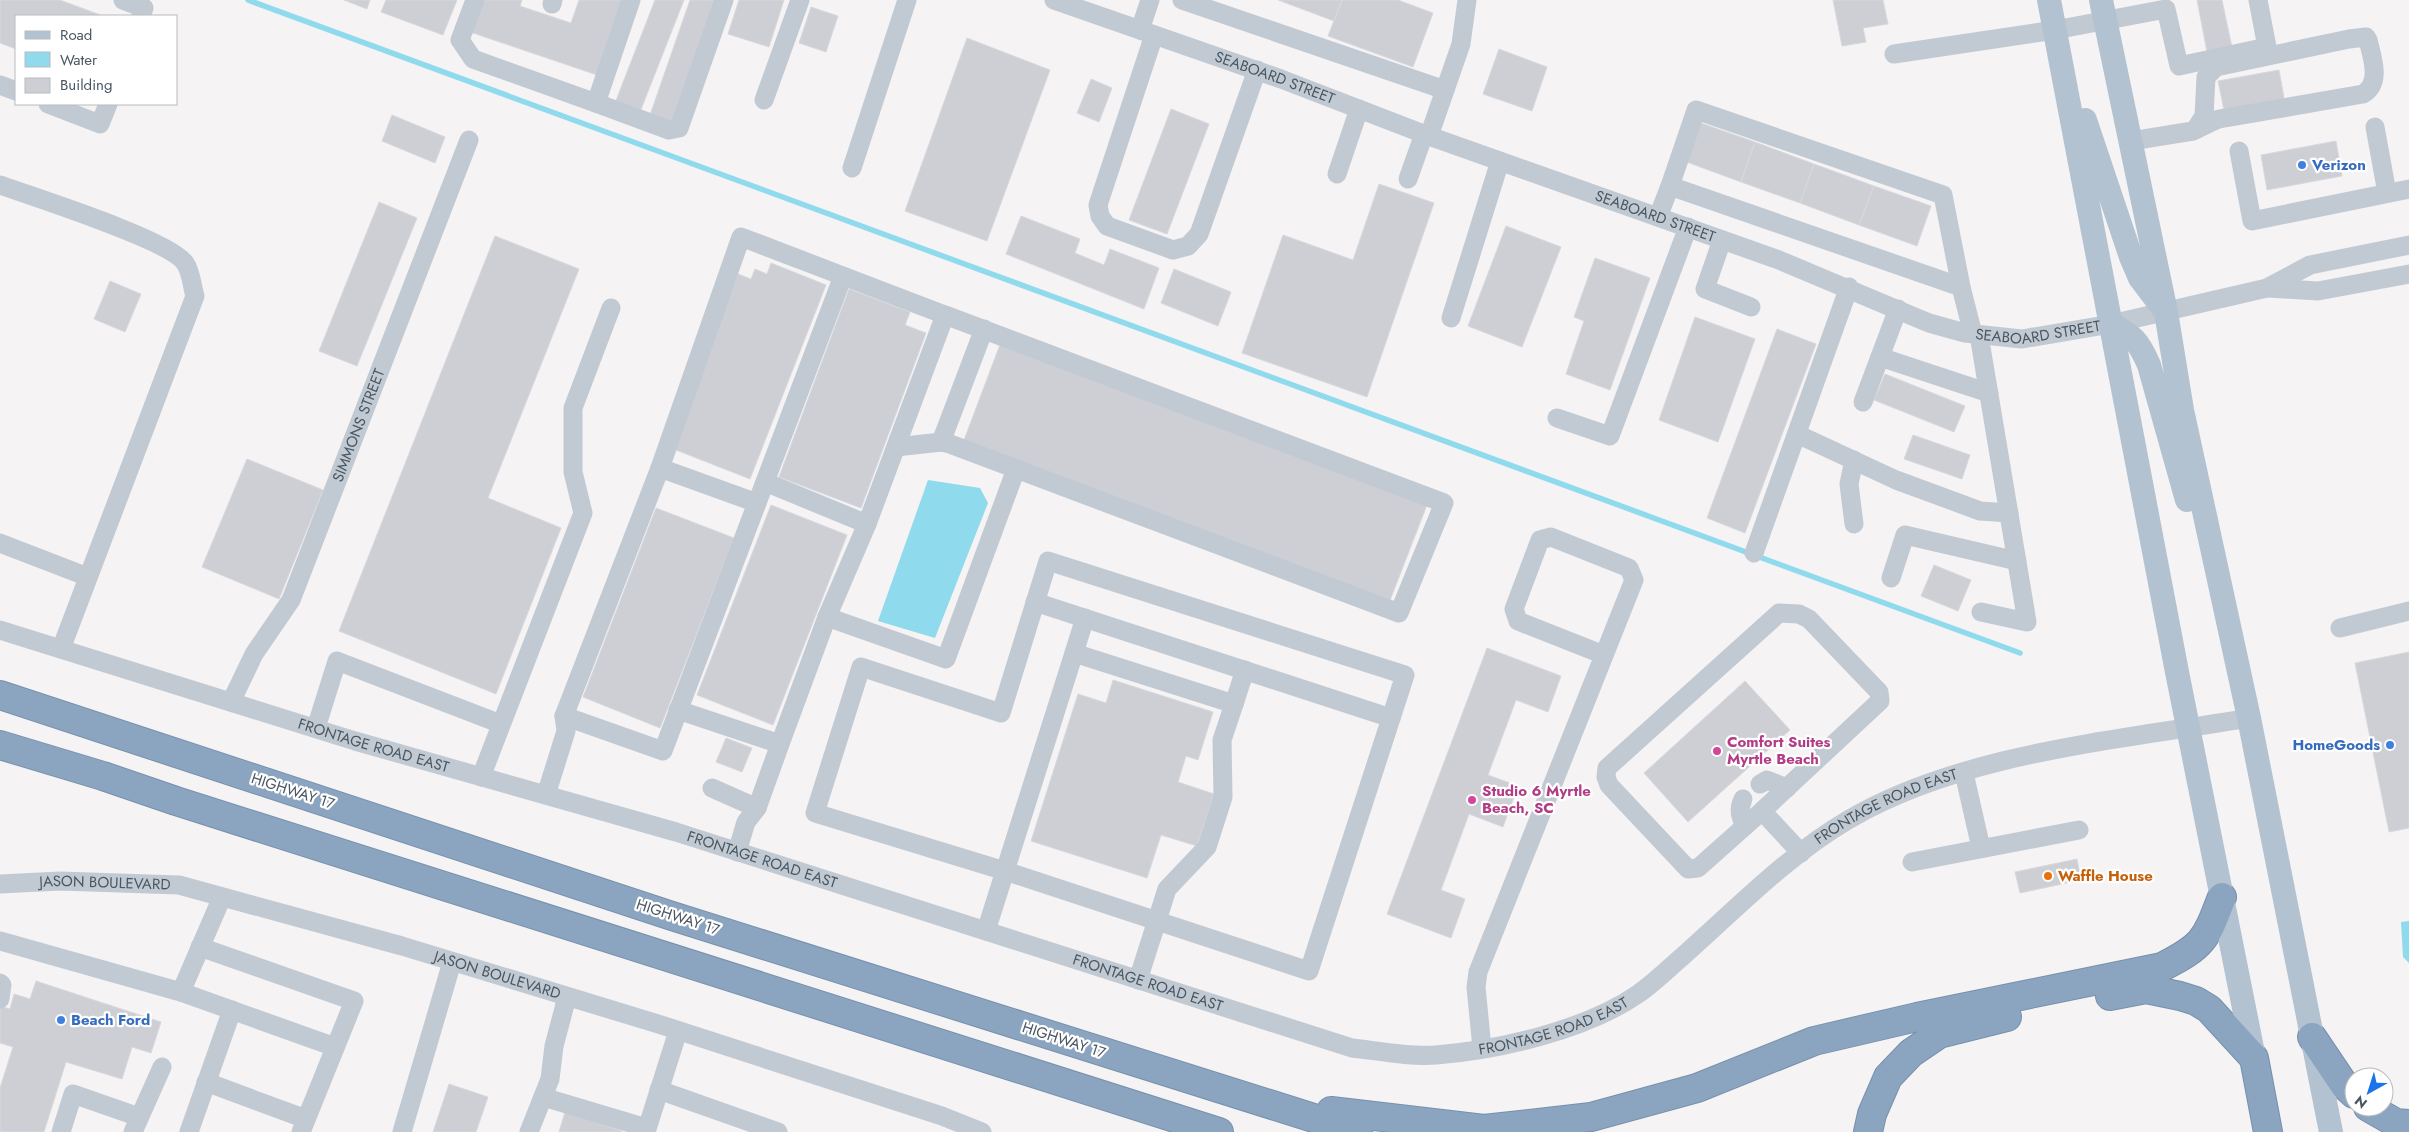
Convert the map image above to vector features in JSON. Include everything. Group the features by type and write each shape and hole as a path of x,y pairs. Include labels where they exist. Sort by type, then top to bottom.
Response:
{"highway":[{"name":"HIGHWAY 17","path":"0,695 663,913 1358,1132"},
{"path":"0,745 103,776 176,801 1219,1132"},
{"path":"1267,1104 1484,1129 1590,1117 1697,1088 1814,1041 1917,1017 2162,967 2188,954 2207,936 2222,897"},
{"path":"1868,1132 1872,1114 1888,1077 1911,1053 1939,1034 2091,999 2146,989 2196,1001 2209,1009 2254,1058 2268,1132"},
{"path":"2312,1037 2344,1085"},
{"path":"1133,1105 1187,1132"},
{"path":"2386,1117 2396,1123 2409,1124"}],"main road":[{"path":"2049,0 2188,729 2254,1058"},
{"path":"2104,11 2166,312 2182,410 2249,718 2331,1132"},
{"path":"2056,33 2131,257 2140,278 2166,312"},
{"path":"2111,324 2132,336 2142,349 2149,365 2184,490 2218,576"}],"street":[{"path":"123,0 144,8 141,15"},
{"path":"474,0 460,40 473,59 669,130 679,128 724,0"},
{"path":"596,103 631,0"},
{"path":"764,100 800,0"},
{"path":"852,168 907,0"},
{"name":"SEABOARD STREET","path":"1054,0 1257,70 1426,135 1722,240 1849,288 1929,323 1976,335 2022,339 2111,324 2267,288 2310,265 2409,246"},
{"path":"1150,0 1147,32 1098,205 1100,216 1107,226 1173,250 1188,246 1199,234 1257,70"},
{"path":"1182,0 1445,90"},
{"path":"1408,180 1445,90 1461,44 1467,0"},
{"path":"1894,54 2056,33 2104,11 2165,4 2179,66 2267,47 2258,0"},
{"path":"2131,142 2195,130 2219,119 2363,94 2371,86 2375,74 2368,40 2366,37 2349,39 2216,67 2206,76 2204,116 2195,130"},
{"path":"0,85 15,91"},
{"path":"51,105 100,124 108,105"},
{"path":"1337,174 1359,109"},
{"path":"1658,217 1696,110 1942,195 1961,286 1976,335 1989,393 2028,622 1981,612"},
{"path":"2375,128 2387,193"},
{"name":"SIMMONS STREET","path":"231,702 254,654 291,600 469,140"},
{"path":"2239,151 2252,221 2409,189"},
{"path":"1451,318 1500,161"},
{"path":"0,185 144,237 171,250 185,263 195,296 61,649"},
{"path":"1670,186 1961,286"},
{"path":"1557,418 1610,436 1688,228"},
{"path":"546,795 566,731 564,716 660,468 741,237 1444,503 1399,613 941,442 896,447"},
{"path":"1722,240 1705,289 1751,308"},
{"name":"SEABOARD STREET","path":"2267,288 2318,291 2409,274"},
{"path":"564,716 663,752 843,276"},
{"path":"1754,553 1849,288"},
{"path":"481,777 583,513 573,472 573,408 610,308"},
{"path":"1863,402 1898,309"},
{"path":"737,852 746,822 758,808 827,617 867,524 945,315"},
{"path":"941,442 984,329"},
{"path":"1880,357 1989,393"},
{"path":"1796,434 1896,480 1980,512 2009,513"},
{"path":"1854,460 1849,484 1854,524"},
{"path":"660,468 757,503"},
{"path":"827,617 946,659 1016,469"},
{"path":"765,482 867,524"},
{"path":"1892,578 1905,535 2017,561"},
{"path":"1482,1048 1476,987 1478,972 1634,580 1630,568 1551,537 1540,540 1514,609 1518,621 1604,655"},
{"path":"0,543 88,576"},
{"path":"1048,561 1405,675 1390,718 1309,971 1005,871 815,814 861,667 1000,713 1048,561"},
{"path":"1035,602 1390,718"},
{"path":"2340,628 2409,611"},
{"path":"1787,612 1809,619 1879,692 1880,701 1787,788 1698,868 1688,869 1609,785 1606,777 1607,768 1779,613 1787,612"},
{"path":"986,931 1085,618"},
{"name":"FRONTAGE ROAD EAST","path":"0,630 316,728 737,852 1352,1048 1434,1056 1523,1041 1607,1013 1646,987 1801,853 1848,820 1912,790 1964,773 2068,748 2249,718"},
{"path":"1074,653 1234,704"},
{"path":"316,728 337,661 501,724"},
{"path":"1138,980 1166,889 1207,847 1223,797 1222,740 1245,670"},
{"path":"678,710 780,744"},
{"path":"1964,773 1981,848"},
{"path":"1760,784 1768,780 1787,788"},
{"path":"712,788 758,808"},
{"path":"1743,799 1740,815 1745,826"},
{"path":"1762,811 1801,853"},
{"path":"1912,862 2079,830"},
{"name":"JASON BOULEVARD","path":"0,884 60,881 179,886 452,962 678,1031 932,1113 982,1132"},
{"path":"182,992 222,897"},
{"path":"0,941 182,992 335,1047"},
{"path":"200,947 354,1001 304,1126 206,1082"},
{"path":"402,1132 452,962"},
{"path":"0,982 2,986 0,999"},
{"path":"530,1132 550,1079 554,1046 567,997"},
{"path":"189,1132 232,1010"},
{"path":"543,1097 647,1130 678,1031"},
{"path":"61,1132 73,1094 136,1124 162,1067"},
{"path":"659,1090 779,1132"}],"water":[{"path":"928,480 980,488 988,503 935,638 878,621"},
{"path":"2409,921 2409,963 2403,957 2401,922"}],"building":[{"path":"0,0 60,0 100,15 15,15 15,49 0,43"},
{"path":"344,0 370,0 367,9"},
{"path":"386,0 457,0 443,35 381,12"},
{"path":"481,0 522,0 520,6 571,23 579,0 622,0 597,75 470,32"},
{"path":"655,0 684,0 640,112 615,103"},
{"path":"690,0 718,0 675,125 650,115"},
{"path":"739,0 784,0 769,47 728,34"},
{"path":"1278,0 1342,0 1334,21"},
{"path":"1342,0 1398,0 1433,13 1413,67 1328,36"},
{"path":"1833,0 1883,0 1888,24 1863,28 1866,42 1842,46"},
{"path":"2197,0 2222,0 2233,52 2208,57"},
{"path":"811,7 838,16 826,52 799,43"},
{"path":"967,38 1050,70 987,241 905,211"},
{"path":"1499,49 1547,67 1532,111 1483,94"},
{"path":"2279,70 2285,103 2225,115 2218,81"},
{"path":"1091,79 1112,88 1099,122 1077,113"},
{"path":"1171,109 1209,124 1167,234 1129,220"},
{"path":"392,115 445,137 435,163 382,141"},
{"path":"1698,122 1755,142 1741,182 1684,161"},
{"name":"Verizon","path":"2336,141 2342,176 2267,190 2261,155"},
{"path":"1755,142 1814,164 1800,203 1741,182"},
{"path":"1814,164 1874,186 1859,225 1800,203"},
{"path":"1379,184 1434,203 1367,397 1242,353 1283,235 1353,260"},
{"path":"1874,186 1931,206 1917,246 1859,225"},
{"path":"379,202 417,218 357,366 319,351"},
{"path":"1021,216 1080,239 1075,253 1104,265 1110,249 1159,268 1144,309 1006,254"},
{"path":"1506,226 1561,247 1522,347 1468,326"},
{"path":"495,236 579,269 488,498 561,528 496,694 339,631"},
{"path":"1595,258 1650,278 1610,390 1566,374 1584,321 1574,317"},
{"path":"771,263 826,285 750,479 671,448 738,274 751,279 755,269 767,274"},
{"path":"1174,269 1231,292 1218,326 1161,303"},
{"path":"110,281 141,294 125,332 94,319"},
{"path":"849,289 910,312 905,325 926,333 861,508 779,477"},
{"path":"1695,317 1755,339 1718,442 1659,420"},
{"path":"1777,329 1816,344 1745,533 1707,518"},
{"path":"1001,342 1427,505 1389,603 964,440"},
{"path":"1885,374 1965,406 1954,432 1874,400"},
{"path":"1913,435 1970,455 1962,479 1904,459"},
{"path":"247,459 323,490 279,599 202,567"},
{"path":"771,505 847,535 773,725 697,695"},
{"path":"656,508 734,538 660,728 583,697"},
{"path":"1934,565 1971,580 1958,611 1921,596"},
{"name":"Studio 6 Myrtle Beach, SC","path":"1487,648 1561,676 1548,712 1516,700 1488,775 1518,786 1503,827 1469,814 1441,890 1465,899 1451,938 1387,914"},
{"name":"HomeGoods","path":"2409,652 2409,828 2389,832 2355,663"},
{"path":"1113,680 1213,712 1198,760 1186,756 1178,782 1214,794 1197,846 1161,835 1147,878 1031,841 1078,694 1106,703"},
{"name":"Comfort Suites Myrtle Beach","path":"1745,681 1790,730 1688,822 1644,773"},
{"path":"726,738 752,748 742,772 716,762"},
{"name":"Waffle House","path":"2077,859 2081,880 2020,893 2015,872"},
{"path":"36,981 161,1022 151,1053 132,1047 122,1079 66,1062 44,1132 0,1132 0,1088 13,1047 0,1043 0,1006 10,1009 14,994 30,999"},
{"path":"449,1084 488,1097 476,1132 433,1132"},
{"path":"565,1112 622,1131 622,1132 559,1132"}],"waterway":[{"path":"248,0 2020,653"}],"place":[{"name":"Verizon","path":"2302,165"},
{"name":"HomeGoods","path":"2390,745"},
{"name":"Comfort Suites Myrtle Beach","path":"1717,751"},
{"name":"Studio 6 Myrtle Beach, SC","path":"1472,800"},
{"name":"Waffle House","path":"2048,876"},
{"name":"Beach Ford","path":"61,1020"}]}
